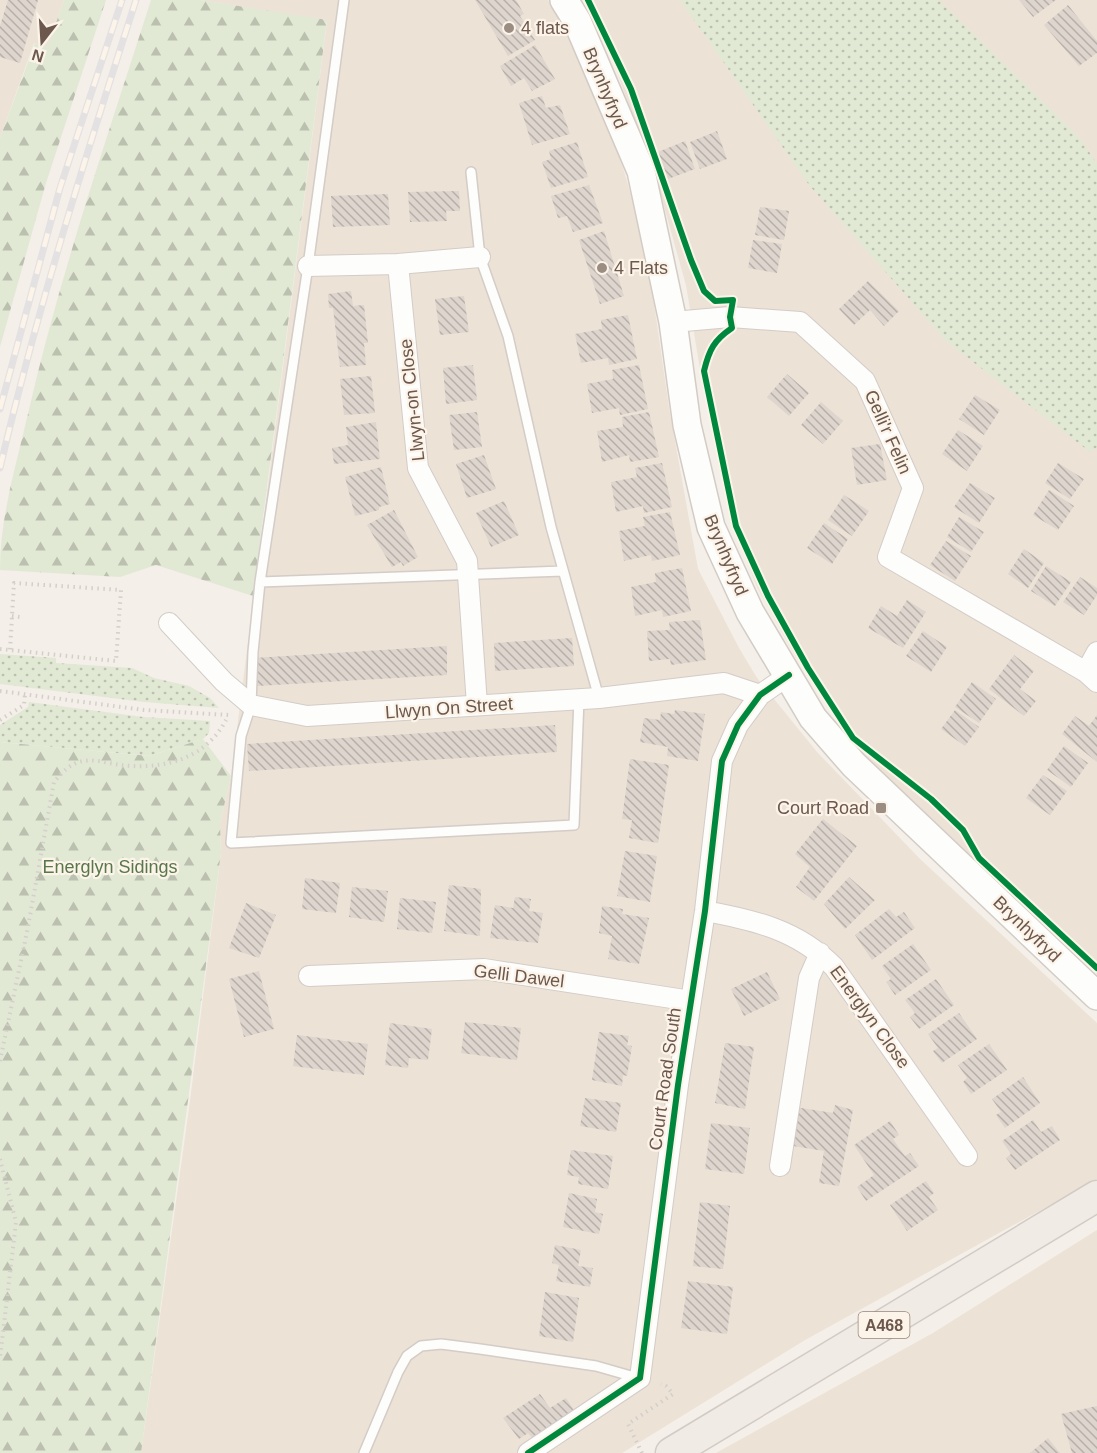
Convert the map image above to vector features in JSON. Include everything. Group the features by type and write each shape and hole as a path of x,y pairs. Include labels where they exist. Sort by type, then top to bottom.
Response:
{"main road":[{"name":"Brynhyfryd","path":"564,0 577,21 640,171 673,322 687,425 711,527 750,612 813,718 854,765 1097,996"},
{"name":"A468","path":"671,1453 1097,1196"}],"street":[{"path":"308,266 399,264 480,256"},
{"name":"Llwyn-on Close","path":"399,264 418,468 467,561 477,705"},
{"name":"Gelli'r Felin","path":"673,322 730,317 800,322 865,381 913,488 888,557 1091,677"},
{"name":"Llwyn On Street","path":"169,623 224,682 251,705 307,716 599,698 724,683 760,695"},
{"path":"1091,677 1097,652"},
{"name":"Court Road South","path":"640,1378 705,911 722,761 738,725 760,695 789,675"},
{"name":"Energlyn Close","path":"705,911 773,926 820,953 847,985 967,1156"},
{"path":"780,1166 809,978 820,953"},
{"name":"Gelli Dawel","path":"309,975 484,969 691,1001"},
{"path":"528,1453 640,1378"}],"lane":[{"path":"344,0 308,266 260,582 253,652 251,705 241,736 231,843 574,825 579,699"},
{"path":"471,172 480,256 508,336 563,571 599,698"},
{"path":"260,582 563,571"},
{"path":"364,1453 398,1372 407,1356 421,1346 441,1344 480,1349 596,1366 640,1378"}],"path":[{"path":"0,649 116,661 121,590 14,583 10,650"},
{"path":"12,616 20,617"},
{"path":"0,691 144,710 229,715 251,705"},
{"path":"0,720 24,705 25,694"},
{"path":"0,1061 28,927 54,782 64,771 79,762 97,760 154,768 178,762 207,745 220,732 229,715"},
{"path":"0,1159 16,1222 0,1358"},
{"path":"640,1378 666,1386 673,1394 628,1424 642,1453"}],"shaded area":[{"path":"0,0 64,0 48,47 34,43 0,138"},
{"path":"200,0 548,0 570,37 611,129 629,188 647,255 669,408 698,569 739,648 757,678 817,752 920,859 1097,1023 1097,1179 805,1340 622,1453 141,1453 190,1101 221,853 220,823 231,776 327,21"},
{"path":"583,0 1097,0 1097,974 860,752 795,656 757,587 730,519 704,393 686,285 662,199 609,49"},
{"path":"1097,1230 1097,1453 716,1453 933,1333"}],"green space":[{"path":"64,0 106,0 46,183 0,347 0,138 35,43 48,46"},
{"path":"151,0 200,0 327,20 253,596 156,565 120,577 0,570 9,494 40,365 84,208"},
{"path":"680,0 939,0 1080,138 1097,164 1097,447 1090,452 947,342 809,185"},
{"path":"0,654 56,658 56,663 132,668 154,678 189,686 210,698 219,708 144,702 0,684"},
{"path":"29,702 143,717 210,721 209,733 203,739 149,756 0,742 0,725 28,707"},
{"name":"Energlyn Sidings","path":"203,739 231,776 220,823 221,853 141,1453 0,1453 0,742 149,756"}],"building":[{"path":"8,0 38,0 20,63 0,57 0,26"},
{"name":"4 flats","path":"475,0 516,0 524,14 520,16 535,40 508,56"},
{"path":"1019,0 1056,0 1033,17"},
{"path":"1068,5 1097,41 1097,53 1079,66 1044,25"},
{"path":"535,45 555,79 532,91 524,78 511,86 500,66"},
{"path":"542,96 546,108 560,105 570,134 532,145 519,103"},
{"path":"717,131 727,159 700,169 690,142"},
{"path":"685,141 695,169 668,179 658,152"},
{"path":"577,142 588,177 551,188 542,162 551,159 549,151"},
{"path":"589,185 603,223 573,232 567,216 558,218 551,196"},
{"path":"459,191 460,211 446,211 447,221 410,222 408,192"},
{"path":"388,194 390,225 333,227 331,196"},
{"path":"760,207 789,211 784,240 755,235"},
{"name":"4 Flats","path":"604,231 624,296 600,304 579,240"},
{"path":"753,240 782,244 777,273 748,268"},
{"path":"868,281 899,311 884,326 870,310 854,325 839,309"},
{"path":"351,291 353,306 364,305 368,343 364,343 366,365 340,367 333,308 329,308 328,294"},
{"path":"464,296 469,332 440,335 435,299"},
{"path":"628,315 637,359 609,365 608,358 581,363 575,334 602,329 601,320"},
{"path":"473,365 477,400 446,404 443,368"},
{"path":"639,365 648,409 620,415 619,408 592,413 587,384 613,379 612,370"},
{"path":"787,374 809,393 789,416 767,397"},
{"path":"371,376 375,413 344,415 340,379"},
{"path":"975,395 1000,410 984,435 959,419"},
{"path":"821,402 843,421 823,444 801,425"},
{"path":"477,412 482,447 454,450 449,415"},
{"path":"649,412 659,457 630,462 629,455 602,462 597,431 623,427 622,417"},
{"path":"376,422 380,459 334,464 332,448 348,445 346,427"},
{"path":"958,430 983,446 967,471 942,454"},
{"path":"880,444 887,480 857,485 851,448"},
{"path":"484,455 496,489 467,498 456,464"},
{"path":"662,463 672,507 644,513 643,506 616,512 611,482 637,477 635,468"},
{"path":"1058,463 1084,479 1070,499 1045,483"},
{"path":"381,467 390,504 379,507 379,510 355,516 345,477"},
{"path":"970,483 995,498 979,523 954,507"},
{"path":"1049,490 1074,506 1058,530 1033,515"},
{"path":"844,495 869,511 852,536 828,520"},
{"path":"504,501 519,535 491,547 476,513"},
{"path":"394,510 418,557 403,566 401,562 392,567 367,525"},
{"path":"670,512 680,555 652,561 651,555 624,561 619,531 645,526 643,517"},
{"path":"959,517 984,532 971,552 947,537"},
{"path":"824,523 848,539 832,564 807,548"},
{"path":"946,541 971,556 955,581 930,565"},
{"path":"1024,549 1044,563 1028,588 1008,574"},
{"path":"1046,566 1071,582 1055,606 1031,591"},
{"path":"682,568 691,611 663,617 662,610 635,616 631,587 656,582 655,573"},
{"path":"1080,577 1097,588 1097,595 1084,615 1063,602"},
{"path":"907,600 926,612 903,648 868,628 881,606 897,616"},
{"path":"700,620 706,660 671,665 670,659 649,661 647,631 670,630 669,622"},
{"path":"923,631 947,647 931,672 906,656"},
{"path":"572,638 574,666 495,671 494,643"},
{"path":"447,646 447,675 257,686 254,658"},
{"path":"1014,655 1034,671 1020,689 1036,701 1024,716 989,689"},
{"path":"972,682 996,699 979,723 955,707"},
{"path":"675,710 705,714 698,761 667,756 668,747 640,742 644,718 660,720 661,712 674,714"},
{"path":"955,710 979,727 965,746 941,729"},
{"path":"1097,715 1097,762 1062,734 1075,716 1089,726"},
{"path":"555,725 557,752 249,771 247,744"},
{"path":"1064,746 1088,763 1071,787 1047,770"},
{"path":"630,759 669,765 658,843 629,838 632,820 622,819"},
{"path":"1043,775 1067,791 1050,815 1026,798"},
{"path":"823,819 857,846 814,901 796,887 810,867 795,854"},
{"path":"625,851 657,856 650,902 617,896"},
{"path":"849,877 875,900 845,929 824,904"},
{"path":"305,878 340,883 336,913 302,909"},
{"path":"449,885 481,889 480,936 444,931"},
{"path":"352,887 388,891 384,922 349,917"},
{"path":"515,897 531,899 529,911 543,913 538,943 490,938 495,905 513,908"},
{"path":"400,898 436,902 432,933 397,929"},
{"path":"246,903 276,915 259,958 229,948"},
{"path":"602,906 623,909 622,914 649,918 639,964 608,959 612,936 599,933"},
{"path":"889,909 896,917 904,912 915,928 872,960 855,935"},
{"path":"913,944 931,970 895,995 886,982 891,979 882,966"},
{"path":"259,971 274,1029 244,1037 229,979"},
{"path":"767,972 780,999 744,1016 731,989"},
{"path":"936,979 954,1005 919,1029 910,1017 915,1013 905,1000"},
{"path":"959,1013 977,1039 942,1063 933,1051 938,1048 928,1034"},
{"path":"465,1022 521,1028 517,1060 461,1053"},
{"path":"390,1023 432,1029 428,1060 409,1058 408,1068 385,1065"},
{"path":"599,1032 629,1036 627,1045 632,1046 627,1076 623,1075 622,1086 592,1080"},
{"path":"297,1035 368,1044 364,1075 293,1066"},
{"path":"725,1043 754,1047 745,1109 715,1103"},
{"path":"989,1044 1007,1070 971,1094 963,1082 967,1078 958,1065"},
{"path":"1023,1077 1040,1103 1005,1128 996,1115 1001,1112 992,1099"},
{"path":"585,1098 621,1103 616,1132 580,1126"},
{"path":"835,1105 853,1110 839,1186 819,1183 824,1151 787,1145 795,1107 833,1113"},
{"path":"1033,1120 1041,1132 1052,1126 1060,1140 1015,1170 1006,1158 1011,1154 1002,1141"},
{"path":"890,1121 899,1135 893,1139 905,1156 910,1153 919,1166 866,1201 857,1187 874,1175 854,1145"},
{"path":"711,1123 750,1128 744,1174 705,1169"},
{"path":"571,1150 613,1156 608,1189 578,1184 579,1177 567,1175"},
{"path":"926,1181 934,1193 929,1197 938,1210 907,1231 890,1205"},
{"path":"569,1193 597,1199 595,1212 603,1214 599,1234 563,1227"},
{"path":"700,1202 730,1206 723,1269 693,1266"},
{"path":"555,1245 581,1250 578,1266 593,1268 590,1287 556,1281 559,1265 552,1263"},
{"path":"688,1281 733,1287 727,1334 681,1328"},
{"path":"545,1292 579,1298 573,1342 539,1336"},
{"path":"540,1394 550,1408 566,1398 577,1415 536,1442 528,1433 519,1439 503,1418"},
{"path":"1097,1406 1097,1453 1072,1453 1061,1414"},
{"path":"1048,1438 1060,1453 1030,1453"}],"railway":[{"path":"0,409 60,188 122,0"},
{"path":"0,468 46,291 136,0"}],"cycle path":[{"path":"588,0 631,89 704,291 715,301 733,300 730,317 732,328 713,346 704,371 736,526 768,596 808,668 853,738 931,799 963,830 979,858 1097,968"},
{"path":"528,1453 640,1378 678,1085 705,911 722,761 738,725 760,695 789,675"}],"place":[{"name":"4 flats","path":"509,28"},
{"name":"4 Flats","path":"602,268"},
{"name":"Court Road","path":"881,808"}]}
